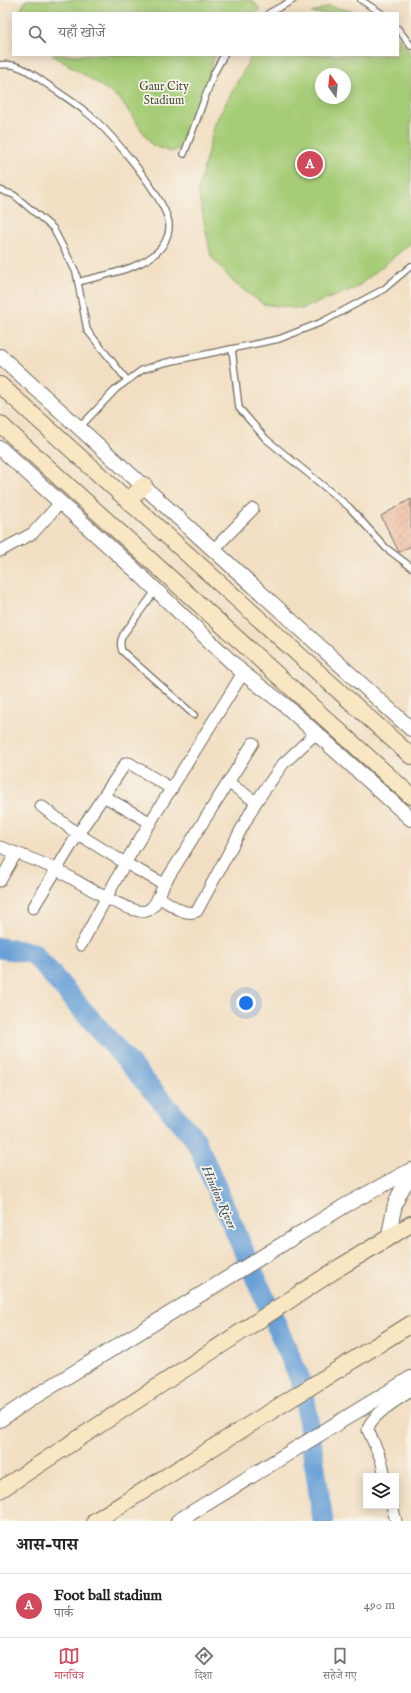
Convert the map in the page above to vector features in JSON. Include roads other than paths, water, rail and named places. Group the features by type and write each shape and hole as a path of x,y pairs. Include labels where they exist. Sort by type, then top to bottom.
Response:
{"main road":[{"path":"0,385 411,756"},
{"path":"0,424 411,796"},
{"path":"128,501 144,485"},
{"path":"0,1490 8,1482 340,1267 411,1224"},
{"path":"95,1521 411,1324"}],"street":[{"path":"0,356 144,485 411,729"},
{"path":"3,451 156,590 244,673 286,706 411,819"},
{"path":"0,551 33,533 60,503"},
{"path":"214,549 252,509"},
{"path":"80,945 125,863 244,673"},
{"path":"158,897 185,913 192,914 197,911 256,802 283,764 316,733"},
{"path":"0,846 56,870 106,897 139,912 147,911 153,906 164,884 253,743"},
{"path":"33,908 78,834 105,796 125,764 128,762 172,789"},
{"path":"228,783 256,802"},
{"path":"105,796 151,823"},
{"path":"41,806 78,834 125,863 164,884"},
{"path":"0,881 16,853"},
{"path":"1,1419 346,1204 411,1170"},
{"path":"389,1236 393,1208 402,1187 411,1176"},
{"path":"384,1473 381,1459 368,1430 368,1426 374,1417 409,1383"},
{"path":"178,1521 409,1383"},
{"path":"393,1509 396,1521"}],"lane":[{"path":"361,0 379,12"},
{"path":"271,12 290,1"},
{"path":"399,30 411,46"},
{"path":"184,154 214,73 223,56"},
{"path":"0,65 11,64 24,68 86,112 116,142 148,182 159,198 168,220 168,233 161,248 150,258 138,264 78,282"},
{"path":"0,190 14,195 53,228 76,272 87,330 127,380"},
{"path":"80,427 116,388 142,370 163,363 279,339 322,322 384,289 411,266"},
{"path":"232,349 239,408 266,439 349,508 386,548 411,567"},
{"path":"156,590 123,635 120,640 120,646 122,650 194,715"}],"waterway":[{"name":"Hindon River","path":"0,948 33,953 195,1139 303,1386 323,1521"}],"place":[{"name":"Foot ball stadium","path":"310,164"}],"park label":[{"name":"Gaur City Stadium","path":"164,93"}]}
